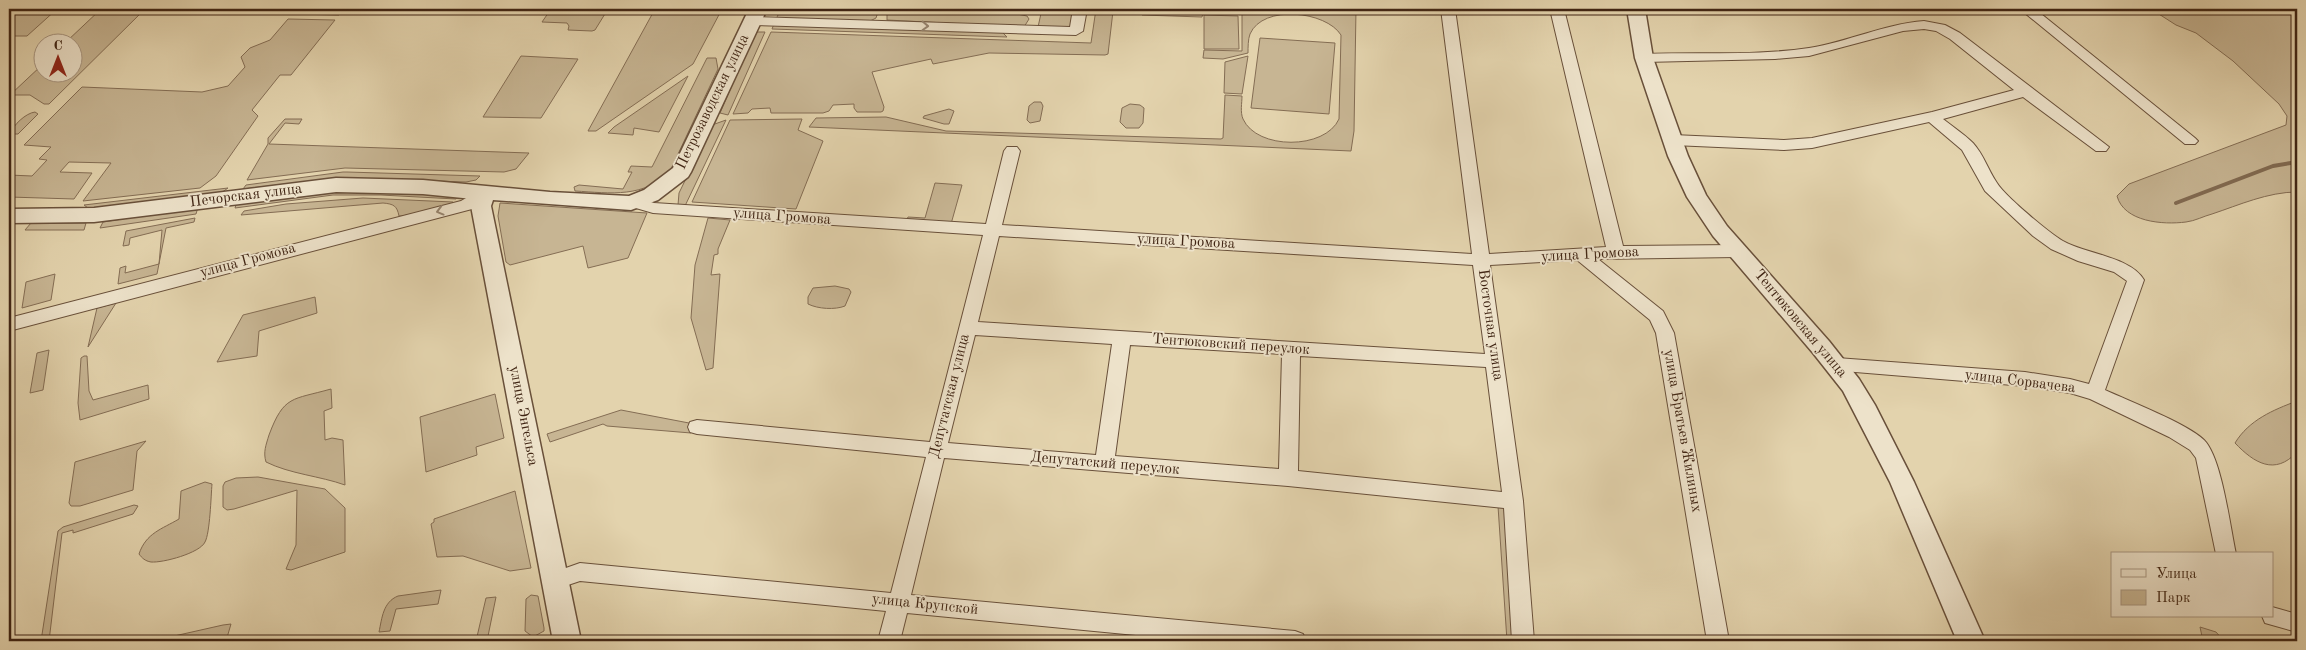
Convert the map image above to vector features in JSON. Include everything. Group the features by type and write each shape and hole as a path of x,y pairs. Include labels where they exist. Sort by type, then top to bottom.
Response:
{"street":[{"path":"755,15 877,25 1076,31 1080,9"},
{"name":"Восточная улица","path":"1448,9 1513,501 1523,641"},
{"path":"1557,9 1616,252"},
{"name":"Тентюковская улица","path":"1636,9 1644,58 1673,140 1697,197 1738,251 1837,365 1867,412 1897,473 1971,641"},
{"path":"2027,9 2190,141"},
{"name":"Петрозаводская улица","path":"484,192 560,199 635,202 664,187 681,172 755,15"},
{"path":"1644,58 1728,58 1809,52 1902,27 1924,25 1940,28 1955,36 2025,92 2101,147"},
{"path":"1673,140 1784,145 1812,143 1932,117 2025,92"},
{"path":"1932,117 1967,146 1975,156 1991,187 2039,232 2058,245 2075,253 2120,268 2132,274 2136,280 2096,393"},
{"name":"Депутатская улица","path":"889,641 1012,151"},
{"name":"Печорская улица","path":"9,216 94,215 336,185 423,187 484,192"},
{"name":"улица Громова","path":"9,325 466,205 484,192"},
{"name":"улица Энгельса","path":"484,192 481,206 567,641"},
{"name":"улица Громова","path":"635,202 661,209 1481,260 1583,256 1616,252 1738,251"},
{"name":"улица Братьев Жилиных","path":"1583,256 1657,316 1665,332 1718,641"},
{"name":"Тентюковский переулок","path":"968,328 1495,361"},
{"path":"1104,464 1122,338"},
{"path":"1288,478 1290,349"},
{"name":"улица Сорвачева","path":"1837,365 2025,379 2070,386 2096,393 2176,432 2197,445 2205,456 2226,552"},
{"name":"Депутатский переулок","path":"697,427 937,450 1288,478 1513,501"},
{"name":"улица Крупской","path":"556,580 580,572 1295,641"},
{"path":"2274,617 2297,623"}],"green space":[{"path":"9,9 57,9 27,36 9,36 9,19 17,11 9,11"},
{"path":"101,9 225,9 221,13 144,10 82,71 82,32 77,32"},
{"path":"250,9 345,9 339,15 246,13"},
{"path":"551,9 608,9 595,30 592,31 568,30 569,26 567,23 542,22"},
{"path":"655,9 722,9 693,64 596,131 588,131"},
{"path":"781,9 879,9 876,18 870,21 776,19"},
{"path":"1042,9 1075,9 1072,28 1038,27"},
{"path":"1096,9 1111,9 1113,11 1108,54 1105,55 989,53 933,64 931,59 872,72 884,107 881,112 857,112 854,104 833,105 829,111 823,113 771,113 770,108 752,109 748,113 733,114 771,32 1091,43"},
{"path":"1143,9 1356,9 1354,131 1351,151 809,127 816,118 886,117 946,131 1221,139 1223,138 1225,95 1242,96 1241,110 1243,119 1251,129 1262,136 1276,141 1306,141 1320,136 1331,129 1339,119 1341,35 1322,20 1295,14 1268,18 1257,24 1250,34 1248,53 1223,59 1203,58 1204,50 1242,51 1242,14 1203,13 1202,17 1142,15"},
{"path":"2151,9 2297,9 2297,192 2275,194 2193,221 2177,223 2146,220 2136,216 2121,205 2117,196 2129,184 2286,125 2287,116 2279,104 2233,61 2196,33 2176,25"},
{"path":"896,10 1017,14 1027,16 1029,19 1024,27 887,20 887,13"},
{"path":"1204,15 1238,16 1239,49 1204,49"},
{"path":"288,19 335,20 291,75 280,75 252,110 258,116 216,176 200,188 83,201 111,163 69,162 60,172 92,173 74,199 9,197 9,175 32,176 47,160 39,159 51,147 24,145 82,87 202,92 228,86 245,67 241,57 250,48 270,40"},
{"path":"774,24 1002,32 1007,37 772,29"},
{"path":"755,32 765,32 728,115 720,113"},
{"path":"1260,38 1335,43 1329,114 1251,108"},
{"path":"521,56 578,59 541,118 483,117"},
{"path":"1248,56 1242,94 1224,93 1225,62"},
{"path":"707,58 716,58 718,69 671,169 661,179 639,190 614,193 575,191 574,187 579,185 623,189 632,172 628,172 631,166 652,167"},
{"path":"32,74 32,82 71,82 49,104 44,104 30,95 10,95"},
{"path":"688,76 659,132 634,128 633,135 608,133 614,127"},
{"path":"1034,102 1041,102 1043,106 1040,121 1030,123 1027,120 1029,106"},
{"path":"1130,104 1140,105 1144,108 1143,123 1139,128 1126,128 1120,122 1122,108"},
{"path":"949,109 954,111 949,124 923,118 924,116"},
{"path":"35,112 38,114 18,134 10,134 20,120"},
{"path":"285,119 302,119 299,124 285,123 269,144 529,153 516,169 504,172 345,168 247,180 268,144 268,138"},
{"path":"802,119 798,130 823,141 796,209 692,202 730,120"},
{"path":"726,120 684,208 678,205 679,193 712,125"},
{"path":"343,172 480,176 476,180 466,182 340,178 243,189 246,185"},
{"path":"935,183 962,185 951,224 907,219 908,217 925,218"},
{"path":"228,188 221,193 102,207 88,208 84,205"},
{"path":"387,190 458,196 456,199 381,195 333,195 235,208 237,202 334,191"},
{"path":"363,198 453,202 450,206 402,216 399,216 394,206 383,203 241,215 244,211 286,204"},
{"path":"500,203 647,213 628,258 588,268 583,246 510,265 506,262 498,216"},
{"path":"198,207 196,214 100,228 103,222"},
{"path":"195,218 194,222 166,228 159,264 162,230 130,238 129,245 123,246 126,231"},
{"path":"708,218 730,220 718,249 718,254 714,255 711,275 720,274 713,368 706,370 691,318 695,265"},
{"path":"31,223 86,223 84,230 25,230"},
{"path":"159,264 157,274 118,284 120,268 126,266 125,273"},
{"path":"55,274 51,300 22,308 26,282"},
{"path":"835,286 849,289 851,292 845,306 826,308 808,304 808,297 813,288"},
{"path":"315,297 317,313 259,331 257,356 217,362 243,315"},
{"path":"116,303 88,347 97,308"},
{"path":"49,350 43,390 30,393 37,353"},
{"path":"87,356 89,391 93,400 148,385 149,399 80,420 78,403 81,358"},
{"path":"331,389 332,408 324,411 325,440 332,438 343,440 345,485 266,462 265,452 269,435 274,422 285,406 298,398"},
{"path":"495,394 504,438 476,447 477,455 426,472 420,417"},
{"path":"2297,401 2297,452 2289,459 2281,464 2265,464 2257,461 2235,443 2254,422 2279,408"},
{"path":"621,410 689,423 697,420 691,433 607,426 603,424 550,442 547,434"},
{"path":"146,441 137,451 133,490 80,506 71,506 69,503 75,462"},
{"path":"258,477 325,489 345,508 345,552 291,570 286,569 296,545 297,490 234,509 227,510 223,507 223,486 225,482 236,478"},
{"path":"205,482 212,484 207,537 202,546 172,559 151,562 144,559 139,554 150,536 179,519 181,491"},
{"path":"515,491 531,568 510,571 463,556 437,557 431,524 434,522 434,519"},
{"path":"134,505 138,506 133,514 73,533 73,530 62,533 49,641 41,641 58,531 63,527"},
{"path":"1498,506 1508,509 1515,641 1507,641"},
{"path":"441,590 438,604 396,609 390,631 379,632 386,606 393,599 398,596"},
{"path":"531,595 538,596 544,628 544,631 533,637 525,631 526,599"},
{"path":"496,597 487,641 476,641 486,598"},
{"path":"231,624 226,641 152,641 223,625"},
{"path":"2200,627 2216,632 2224,641 2203,641"}],"waterway":[{"path":"2176,203 2273,166 2297,162"}]}
